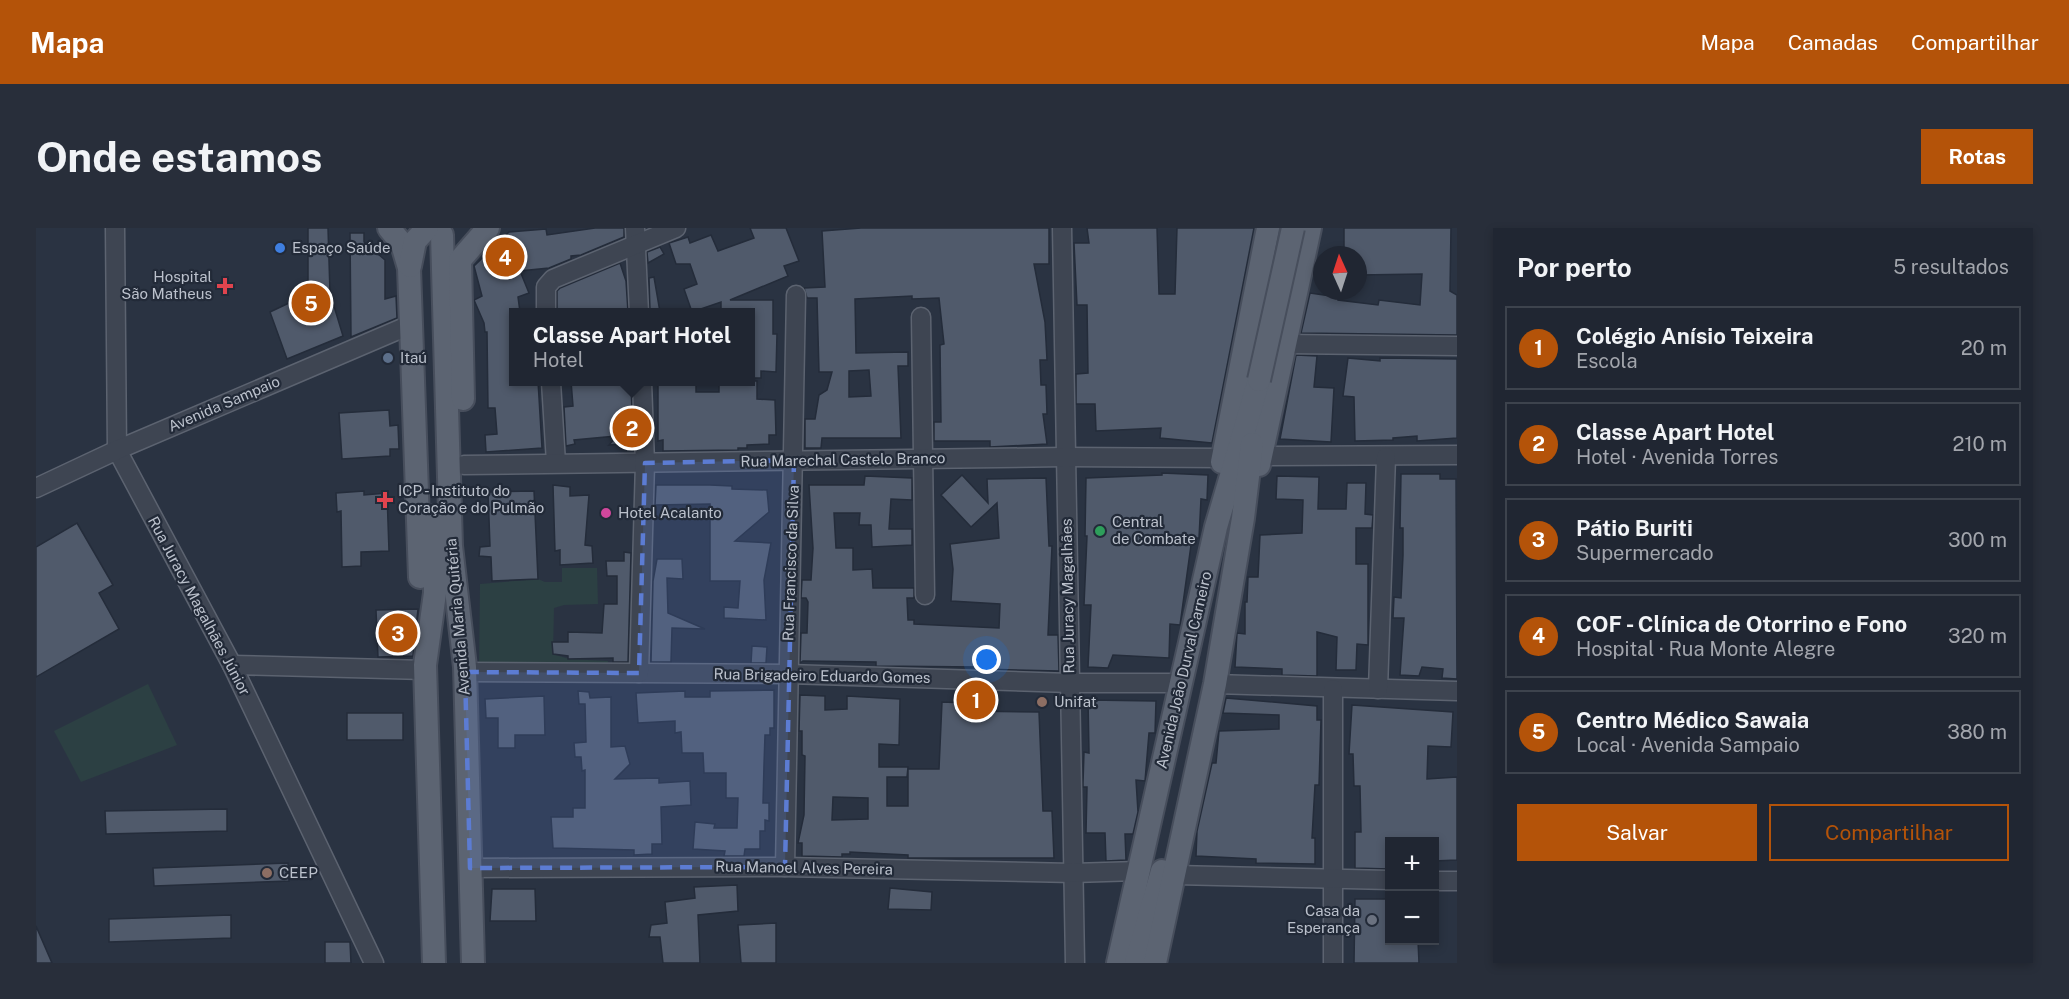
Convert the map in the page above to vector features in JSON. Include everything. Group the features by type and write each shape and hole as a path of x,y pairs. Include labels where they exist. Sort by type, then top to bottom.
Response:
{"main road":[{"path":"389,228 402,243 410,268"},
{"path":"460,260 488,228"},
{"name":"Avenida João Durval Carneiro","path":"1118,963 1138,871 1155,808 1180,683 1216,527 1260,380 1293,228"},
{"path":"1243,518 1262,456 1310,228"},
{"path":"425,667 410,268 418,235 437,232 458,237 460,260 465,670"},
{"name":"Avenida Maria Quitéria","path":"434,963 425,667 435,593 437,232"},
{"name":"Avenida Maria Quitéria","path":"437,232 451,546 465,670 473,963"},
{"path":"1216,527 1222,458 1268,233 1286,234 1296,238 1302,244 1304,253"},
{"name":"Avenida João Durval Carneiro","path":"1155,963 1215,684 1243,518 1260,380"},
{"path":"1148,916 1155,808"},
{"path":"1136,963 1166,860 1186,811"}],"street":[{"name":"Rua Juracy Magalhães Júnior","path":"115,228 117,450 232,665 374,963"},
{"path":"546,308 546,287 553,279 636,237 676,228"},
{"name":"Rua Juracy Magalhães","path":"1062,228 1075,963"},
{"path":"636,237 639,308"},
{"name":"Rua Francisco da Silva","path":"785,867 796,295"},
{"path":"921,317 925,595"},
{"name":"Avenida Sampaio","path":"36,488 117,450 412,324"},
{"path":"1285,344 1457,346"},
{"path":"551,386 556,463"},
{"path":"639,673 645,463 642,386"},
{"path":"1262,456 1457,455"},
{"path":"1378,690 1386,457"},
{"name":"Rua Marechal Castelo Branco","path":"464,465 922,458 1222,458"},
{"path":"232,665 425,667"},
{"name":"Rua Brigadeiro Eduardo Gomes","path":"465,670 788,674 1070,683 1180,683"},
{"path":"1215,684 1457,692"},
{"path":"1333,689 1333,963"},
{"name":"Rua Manoel Alves Pereira","path":"470,868 785,867 1073,873 1138,871"},
{"path":"1175,874 1385,880"},
{"path":"1439,881 1457,881"}],"highlighted area":[{"path":"794,460 785,867 470,868 465,672 639,673 645,463"}],"green space":[{"path":"562,568 597,568 598,604 564,605 554,608 553,654 569,659 608,661 607,669 479,667 480,584 538,579 545,582 562,582"},
{"path":"148,684 177,745 81,782 54,731"}],"building":[{"path":"308,228 328,228 330,293 343,336 287,359 270,312 308,294"},
{"path":"595,228 624,228 624,237 581,255 571,256 571,259 549,268 520,271 529,293 518,297 519,308 509,308 509,386 538,386 542,448 486,452 485,435 497,434 495,408 488,408 487,332 485,332 484,323 474,300 482,296 474,266 509,232 546,229 547,235"},
{"path":"750,228 786,228 799,261 784,266 788,276 730,300 773,300 773,334 777,334 776,372 761,371 761,378 755,378 755,308 721,308 721,302 704,308 691,308 684,289 697,284 690,264 676,264 669,243 688,237 690,243 711,235 718,251 754,238"},
{"path":"861,228 1049,228 1049,264 1034,264 1045,322 1047,360 1040,360 1041,385 1046,385 1047,414 1043,414 1047,444 990,447 990,441 934,441 934,422 941,422 940,345 944,344 939,298 912,299 912,296 855,299 856,353 908,352 908,366 898,366 901,438 822,438 821,448 805,448 805,419 815,419 819,395 827,390 832,372 819,372 817,298 807,298 804,288 825,287 822,231","holes":["869,370 871,396 849,397 849,371"]},
{"path":"1087,228 1157,228 1159,294 1175,294 1177,228 1254,228 1212,443 1160,438 1161,428 1096,431 1095,404 1076,404 1076,374 1088,373 1087,305 1077,305 1074,243 1089,243"},
{"path":"1344,228 1451,228 1450,291 1457,295 1457,335 1301,333 1310,293 1313,293 1313,300 1338,300 1378,305 1379,300 1420,305 1422,274 1367,275 1367,246 1344,246"},
{"path":"350,233 364,233 364,242 385,260 385,299 396,296 397,318 351,337"},
{"path":"660,247 664,254 648,263 647,252"},
{"path":"620,263 626,281 628,308 557,308 557,291"},
{"path":"654,277 659,308 650,308 649,278"},
{"path":"1296,355 1317,356 1314,387 1334,388 1331,442 1280,439"},
{"path":"1348,358 1380,361 1380,358 1457,359 1457,438 1417,441 1417,436 1393,438 1393,440 1355,441 1354,397 1343,396"},
{"path":"755,381 757,381 757,399 775,400 776,435 769,435 769,444 747,445 747,448 738,448 738,450 663,451 663,440 658,441 658,386 696,386 696,392 719,392 719,386 755,386"},
{"path":"571,386 631,386 633,443 609,445 617,436 574,440 575,444 566,446 564,407 573,406"},
{"path":"389,410 390,426 398,425 399,449 390,449 390,456 342,459 339,413"},
{"path":"1162,473 1208,475 1207,500 1201,499 1199,538 1192,538 1180,625 1170,624 1169,658 1113,655 1108,668 1088,667 1091,605 1084,605 1087,536 1085,536 1086,478 1162,475"},
{"path":"1401,474 1440,474 1440,479 1456,479 1457,679 1442,678 1443,669 1422,667 1419,676 1400,675 1404,618 1393,618 1394,597 1401,598 1403,528 1400,528"},
{"path":"962,475 988,503 987,479 1046,478 1049,546 1052,546 1048,635 1058,635 1059,671 979,669 979,667 876,666 876,662 803,661 800,663 801,633 807,633 808,602 806,598 801,598 802,580 811,580 813,548 809,485 864,485 865,476 912,478 912,500 891,499 889,529 912,529 912,545 872,547 871,525 859,525 860,513 834,513 836,548 853,548 853,570 872,569 873,588 914,588 914,598 907,598 908,620 914,620 914,624 999,628 1000,604 951,601 953,569 950,544 999,538 997,503 971,527 941,495"},
{"path":"1277,476 1319,477 1318,509 1346,509 1347,483 1366,483 1365,514 1373,515 1372,528 1356,528 1356,564 1368,564 1368,645 1357,644 1356,670 1336,670 1337,637 1317,632 1317,676 1282,675 1282,669 1235,667 1237,633 1245,634 1248,577 1258,577 1260,535 1302,533 1303,500 1276,499"},
{"path":"553,485 570,487 570,496 589,495 585,545 592,546 593,563 560,565 560,550 555,551"},
{"path":"656,485 710,485 732,486 732,489 767,490 769,512 735,541 771,543 764,580 766,620 724,618 724,607 738,608 740,581 710,581 710,504 655,505"},
{"path":"364,491 364,495 387,493 389,551 361,552 361,566 342,567 341,511 337,512 336,493"},
{"path":"534,491 538,579 492,581 491,557 479,556 480,547 490,546 488,492"},
{"path":"77,523 113,585 99,593 119,629 36,677 36,547"},
{"path":"624,552 631,553 628,662 613,662 613,658 568,659 568,656 553,654 552,642 568,642 568,632 602,633 604,604 617,604 617,576 607,576 606,561 624,561"},
{"path":"657,559 682,559 683,579 667,578 668,613 705,629 672,628 671,662 651,662 653,581"},
{"path":"418,609 413,656 378,657 376,610"},
{"path":"752,646 767,647 766,663 751,663"},
{"path":"774,690 774,728 770,728 770,735 765,735 763,803 769,803 769,821 765,820 765,831 760,831 760,849 745,849 744,856 724,856 725,851 693,849 695,822 715,824 714,828 737,828 738,798 726,798 726,773 704,773 703,753 682,753 681,732 675,733 675,721 638,723 636,693 685,691 685,697 710,697 710,691"},
{"path":"578,691 589,692 590,698 611,697 611,747 625,746 630,764 615,779 659,778 659,783 690,781 691,805 661,807 662,844 652,844 652,854 634,855 634,850 553,848 551,817 573,817 573,808 585,808 585,770 582,771 581,757 575,757 574,743 586,742 585,704 579,704"},
{"path":"800,695 825,696 825,710 847,709 847,696 900,699 899,745 879,744 879,767 908,767 907,777 887,777 887,806 908,806 908,769 939,769 942,702 966,703 965,711 1039,712 1043,811 1052,811 1054,858 908,858 908,855 850,852 850,854 842,854 842,857 802,856 802,843 798,843 804,815 805,756 802,755 802,731 799,731","holes":["833,797 868,798 868,819 832,820"]},
{"path":"544,696 545,735 515,735 515,748 498,748 498,718 486,718 485,699"},
{"path":"1226,698 1317,706 1317,720 1321,720 1319,785 1315,785 1312,838 1315,838 1315,864 1256,863 1256,859 1196,856 1197,831 1212,763 1216,763 1219,731 1279,729 1279,715 1223,713"},
{"path":"1088,700 1156,701 1155,733 1149,733 1145,781 1136,780 1138,812 1133,834 1125,834 1126,860 1106,861 1105,833 1086,833 1087,787 1083,787 1083,783 1084,752 1089,753"},
{"path":"1352,705 1453,712 1451,747 1428,746 1427,779 1457,777 1457,860 1439,861 1439,837 1385,837 1385,869 1355,868 1355,832 1361,832 1360,786 1354,786 1353,754 1349,754"},
{"path":"347,713 403,713 403,740 347,740"},
{"path":"227,809 227,831 106,834 105,811"},
{"path":"288,863 289,881 154,886 153,868"},
{"path":"737,885 738,911 698,915 700,963 663,963 660,937 649,937 651,925 667,923 665,902 695,898 694,887"},
{"path":"890,888 932,892 931,910 888,909"},
{"path":"492,889 535,889 536,921 490,921"},
{"name":"Casa da Esperança","path":"1355,899 1385,899 1385,945 1418,945 1419,963 1354,963"},
{"path":"231,915 231,938 109,942 109,919"},
{"path":"776,923 776,963 741,963 738,925"},
{"path":"36,926 52,963 36,963"},
{"path":"325,942 350,942 351,963 325,963"}],"place":[{"name":"Espaço Saúde","path":"280,248"},
{"name":"COF - Clínica de Otorrino e Fono","path":"505,257"},
{"name":"Hospital São Matheus","path":"225,286"},
{"name":"Centro Médico Sawaia","path":"311,303"},
{"name":"Itaú","path":"388,358"},
{"name":"Classe Apart Hotel","path":"632,428"},
{"name":"ICP - Instituto do Coração e do Pulmão","path":"385,500"},
{"name":"Hotel Acalanto","path":"606,513"},
{"name":"Central de Combate","path":"1100,531"},
{"name":"Pátio Buriti","path":"398,633"},
{"name":"Colégio Anísio Teixeira","path":"976,700"},
{"name":"Unifat","path":"1042,702"},
{"name":"CEEP","path":"267,873"},
{"name":"Casa da Esperança","path":"1372,920"}]}
